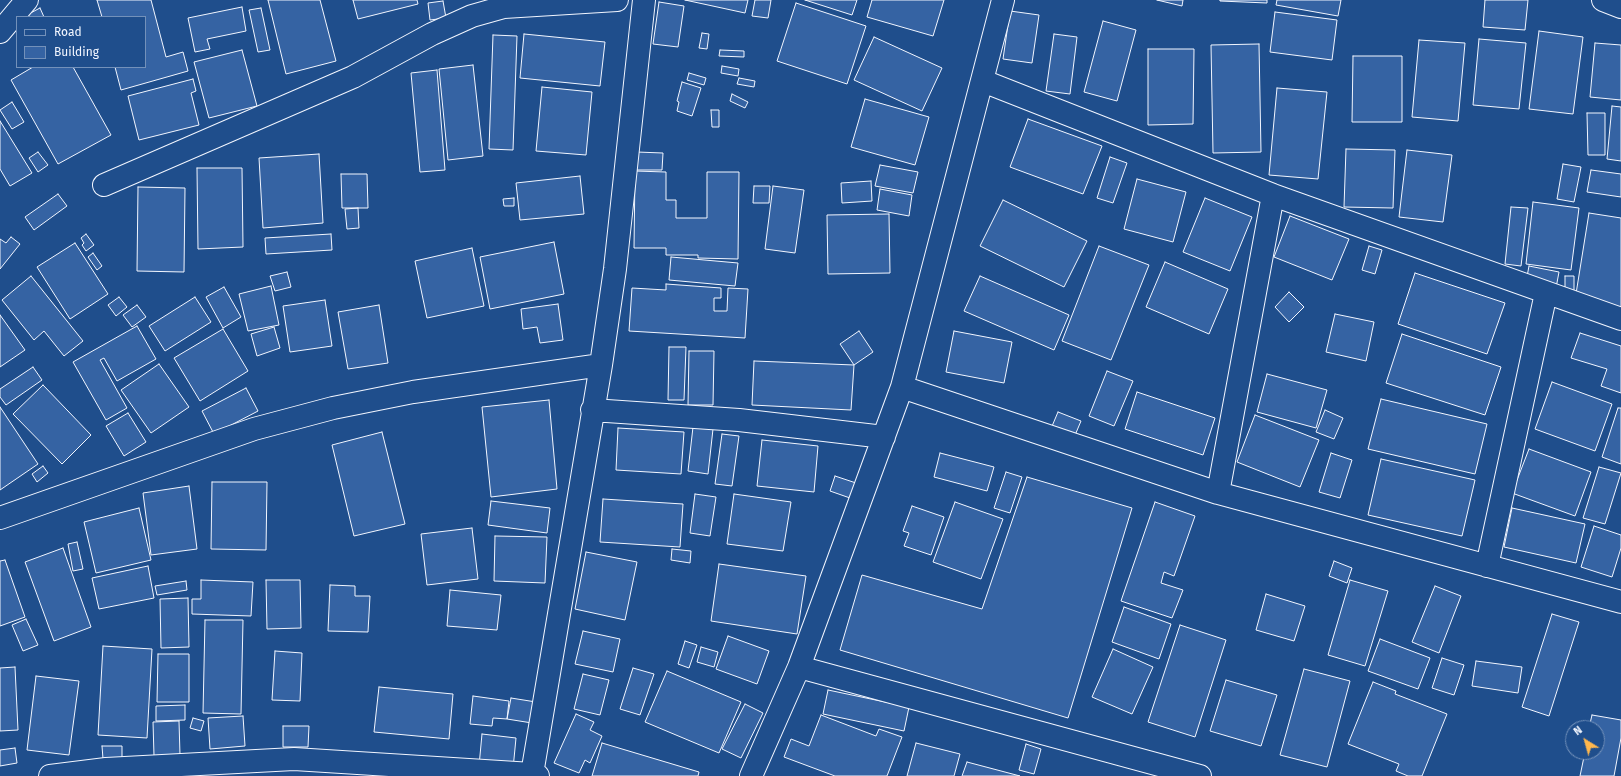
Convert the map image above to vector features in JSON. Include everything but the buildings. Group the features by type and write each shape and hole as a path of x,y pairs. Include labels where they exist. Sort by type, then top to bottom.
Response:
{"street":[{"path":"0,32 27,0"},
{"path":"104,185 353,77 432,34 472,16 504,7 617,0"},
{"path":"50,776 106,769 292,768 535,775 614,269 644,0"},
{"path":"751,776 799,667 902,387 1003,0"},
{"path":"1603,0 1621,7"},
{"path":"983,81 1273,195 1621,319"},
{"path":"1218,493 1273,195"},
{"path":"1487,566 1546,293"},
{"path":"0,518 254,429 333,408 413,392 600,364"},
{"path":"902,387 1218,493 1621,602"},
{"path":"592,410 739,420 884,437"},
{"path":"799,667 1200,776"}]}
